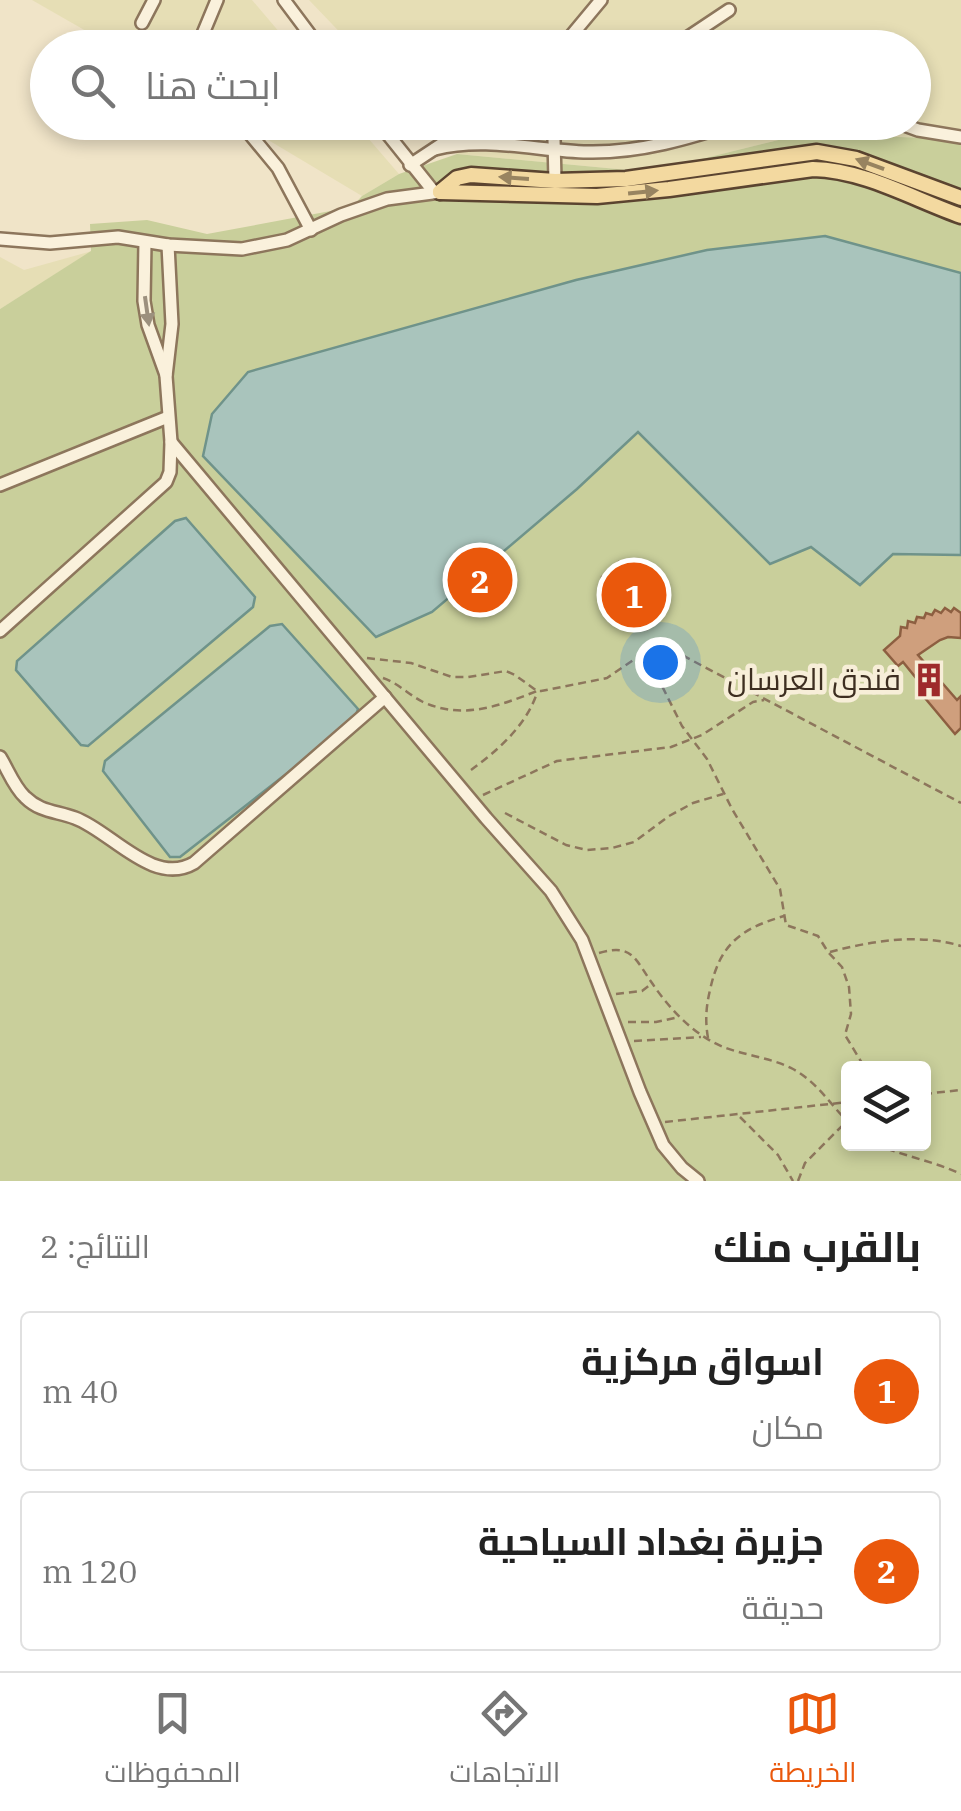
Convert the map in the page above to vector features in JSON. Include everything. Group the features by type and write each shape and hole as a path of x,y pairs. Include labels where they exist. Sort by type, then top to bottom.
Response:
{"main road":[{"path":"438,192 457,178 470,175 555,181 663,174 817,152 856,159 961,198"},
{"path":"438,192 597,196 813,168 862,177 961,216"}],"street":[{"path":"142,23 154,0"},
{"path":"204,30 217,0"},
{"path":"284,0 306,30"},
{"path":"577,30 601,0"},
{"path":"699,30 730,10"},
{"path":"931,132 961,137"},
{"path":"256,140 278,168 311,230"},
{"path":"391,140 438,192"},
{"path":"410,165 448,140"},
{"path":"555,140 555,181"},
{"path":"435,149 470,144 589,152 680,140"},
{"path":"0,239 36,243 118,237 168,245 242,249 274,244 371,204 402,195 438,192"},
{"path":"145,242 146,313 166,376"},
{"path":"0,631 166,482 171,442 166,376 172,324 168,245"},
{"path":"0,485 168,417"},
{"path":"171,442 551,891 573,922 654,1124 670,1154 698,1181"},
{"path":"0,757 22,795 39,808 76,818 144,862 184,869 384,697"}],"path":[{"path":"366,675 390,680 424,702 442,708 486,710 537,692 606,678 663,645 961,803"},
{"path":"645,652 682,726 707,760 780,889 786,925 818,936 842,966 849,987 846,1035 861,1061"},
{"path":"349,654 411,663 452,677 506,672 537,692"},
{"path":"470,770 514,732 537,692"},
{"path":"472,801 557,761 662,748 691,739 712,730 753,702 766,699"},
{"path":"504,813 566,845 588,850 612,848 634,842 692,803 724,794"},
{"path":"708,1040 706,1008 718,962 731,942 746,931 784,916"},
{"path":"828,952 892,940 928,939 961,946"},
{"path":"588,957 616,948 627,952 638,960 680,1017 702,1037 794,1070 824,1093 841,1114"},
{"path":"601,989 628,994 652,984"},
{"path":"614,1022 656,1022 680,1017"},
{"path":"621,1041 702,1037"},
{"path":"931,1093 961,1090"},
{"path":"654,1124 841,1103"},
{"path":"738,1114 778,1155 795,1181 805,1163 841,1128"},
{"path":"892,1151 961,1174"}],"shaded area":[{"path":"32,0 252,0 278,30 84,30"},
{"path":"309,0 961,0 961,139 931,138 931,30 338,30"},
{"path":"268,140 370,140 399,174 362,196"},
{"path":"443,140 779,140 649,172 457,154"},
{"path":"92,251 0,309 0,257 24,270"}],"green space":[{"path":"961,139 961,1181 0,1181 0,309 91,251 90,224 147,220 207,234 352,207 362,196 399,174 457,154 649,172 779,140"}],"water":[{"path":"825,236 961,273 961,555 893,554 860,585 811,547 770,564 638,432 432,612 376,637 203,456 212,414 248,372 576,280 707,250"},
{"path":"186,518 255,597 253,607 88,746 81,745 16,670 17,661 175,521"},
{"path":"282,624 358,709 354,721 180,857 170,857 103,771 105,761 270,626"}],"building":[{"path":"619,562 639,578 652,598 659,600 659,606 666,608 647,629 621,604 615,592 608,590 609,584 602,582 602,577"},
{"path":"945,608 961,613 961,638 940,640 918,655 957,700 961,696 961,728 955,734 925,698 929,694 903,662 898,666 884,650 900,636 901,627 907,628 908,621 915,623 917,617 932,615 935,610 941,613"}],"place":[{"name":"جزيرة بغداد السياحية","path":"480,580"},
{"name":"اسواق مركزية","path":"634,595"},
{"name":"فندق العرسان","path":"929,680"}]}
